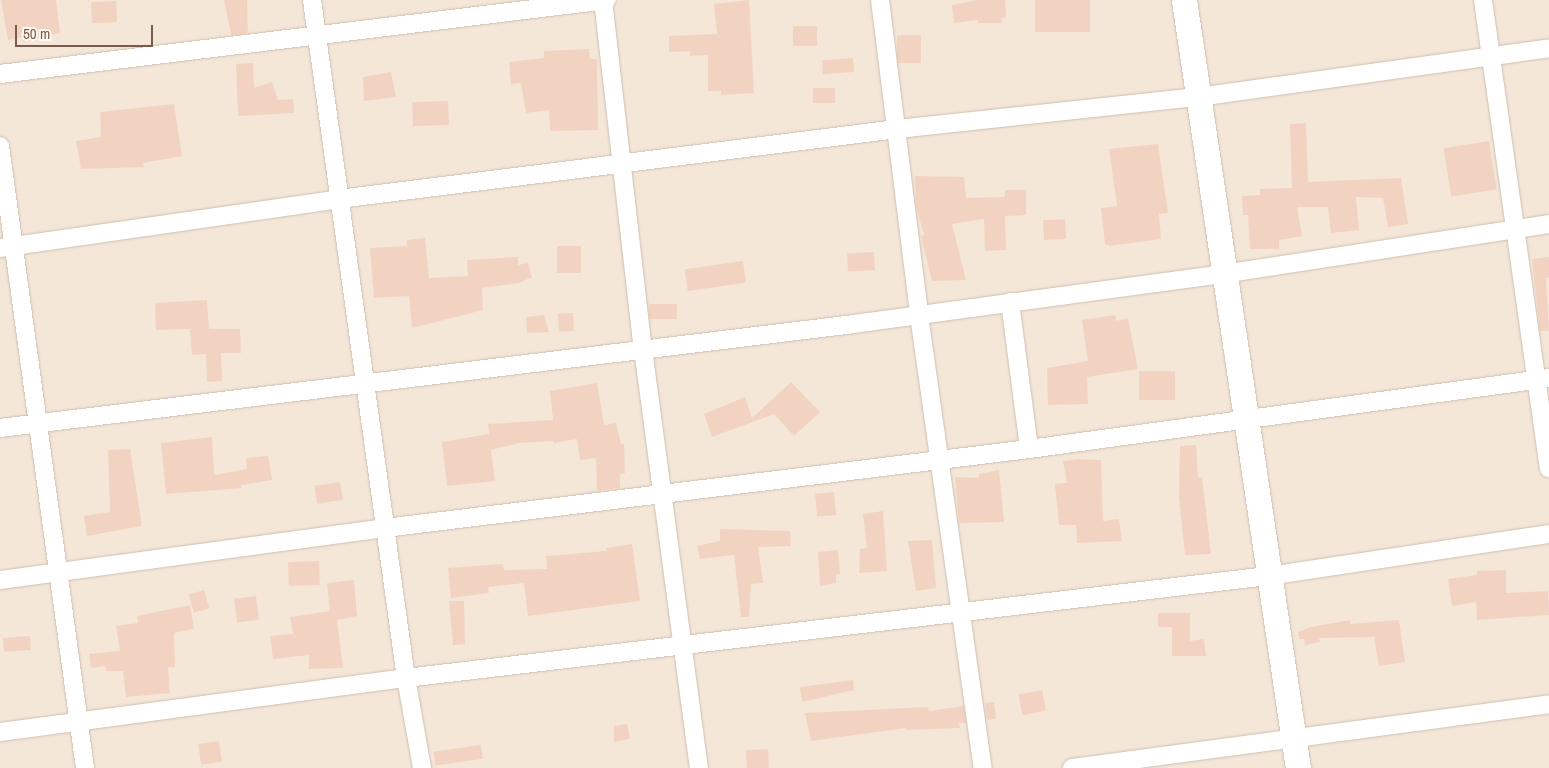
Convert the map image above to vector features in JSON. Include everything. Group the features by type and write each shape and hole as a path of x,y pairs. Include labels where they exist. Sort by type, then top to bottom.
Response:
{"street":[{"path":"312,0 406,678 422,768"},
{"path":"0,74 604,0 624,165 643,349 699,768"},
{"path":"880,0 920,315 982,768"},
{"path":"1184,0 1223,274 1247,420 1268,576 1298,768"},
{"path":"1483,0 1514,229 1542,379 1549,468"},
{"path":"8,246 339,199 624,165 896,129 1198,97 1549,48"},
{"path":"0,146 8,246 38,422 85,768"},
{"path":"0,428 920,315 1223,274 1549,224"},
{"path":"1010,302 1029,448"},
{"path":"0,580 385,528 940,460 1247,420 1542,379"},
{"path":"0,732 406,678 1268,576 1549,534"},
{"path":"1072,768 1549,704"}],"shaded area":[{"path":"0,0 1549,0 1549,768 0,768"}],"building":[{"path":"1,0 56,0 60,33 23,42 22,37 8,40"},
{"path":"224,0 247,0 248,33 231,35"},
{"path":"749,0 754,93 721,95 721,91 708,91 708,55 690,56 690,51 669,52 669,36 717,34 714,4"},
{"path":"977,0 1005,0 1006,17 1001,18 1002,23 978,23 978,20 954,23 952,5"},
{"path":"1035,0 1090,0 1090,32 1035,32"},
{"path":"116,1 117,22 92,23 91,2"},
{"path":"793,26 817,26 817,46 793,46"},
{"path":"897,35 921,35 921,63 897,63"},
{"path":"589,49 590,59 597,59 598,130 550,131 549,110 526,113 521,83 511,84 509,62 544,58 544,51"},
{"path":"853,58 854,72 823,74 822,60"},
{"path":"253,63 254,88 272,82 278,100 293,99 294,113 238,116 236,64"},
{"path":"391,72 396,97 364,101 363,77"},
{"path":"813,88 835,88 835,103 813,103"},
{"path":"448,101 449,125 413,126 412,102"},
{"path":"174,104 182,156 143,163 144,167 81,169 76,141 101,137 100,112"},
{"path":"1306,123 1308,182 1401,178 1408,224 1388,227 1383,198 1356,197 1359,230 1331,233 1328,207 1297,207 1302,236 1279,240 1279,249 1250,249 1248,215 1243,215 1242,196 1260,195 1260,189 1292,188 1290,124"},
{"path":"1489,141 1497,189 1451,197 1444,148"},
{"path":"1158,144 1168,213 1159,214 1161,239 1109,246 1105,244 1101,208 1117,206 1109,149"},
{"path":"915,176 964,177 966,198 1005,197 1005,190 1026,190 1026,215 1005,216 1006,250 985,251 984,219 952,224 966,280 932,281 921,236 924,235 916,206"},
{"path":"1065,219 1066,239 1044,240 1043,220"},
{"path":"425,238 429,278 468,276 467,260 518,257 518,265 528,263 532,277 519,283 482,288 483,310 412,328 409,296 374,298 370,248 407,246 407,240"},
{"path":"557,246 581,246 581,273 557,273"},
{"path":"874,252 875,270 848,271 847,253"},
{"path":"1549,257 1549,278 1546,278 1549,331 1540,331 1532,259"},
{"path":"743,261 746,283 688,291 685,269"},
{"path":"207,300 209,329 240,329 241,353 221,353 222,381 207,382 206,354 192,355 190,329 156,330 155,303"},
{"path":"649,304 677,304 677,319 649,319"},
{"path":"573,313 574,331 559,332 558,314"},
{"path":"544,315 549,332 527,333 526,317"},
{"path":"1115,315 1116,321 1128,318 1138,369 1087,377 1088,404 1048,405 1047,368 1088,361 1082,320"},
{"path":"1139,371 1175,371 1175,400 1139,400"},
{"path":"791,382 820,412 794,436 774,414 712,437 704,414 745,397 752,418"},
{"path":"597,383 604,425 616,423 621,444 624,444 625,473 620,474 620,488 597,491 596,458 580,460 577,439 554,443 553,441 519,443 491,450 495,481 447,486 442,442 489,434 488,424 553,420 550,391"},
{"path":"212,437 214,475 247,469 246,458 268,456 272,480 241,485 242,488 166,494 161,443"},
{"path":"1196,445 1198,477 1202,477 1211,554 1185,555 1179,498 1180,446"},
{"path":"130,449 142,526 87,536 84,516 110,512 108,450"},
{"path":"1078,459 1101,460 1103,521 1119,519 1122,541 1077,543 1076,525 1059,525 1055,484 1067,483 1063,461"},
{"path":"999,470 1004,522 959,523 955,477 979,478 979,474"},
{"path":"340,482 343,500 317,504 314,486"},
{"path":"834,492 836,515 817,517 815,494"},
{"path":"883,511 887,571 859,573 860,549 867,548 863,514"},
{"path":"720,529 790,531 791,546 758,547 763,583 751,584 749,617 741,617 734,555 700,559 697,546 720,541"},
{"path":"932,540 936,588 916,591 908,541"},
{"path":"632,544 640,601 528,616 524,583 488,587 489,593 451,598 448,568 503,564 504,570 547,569 546,556 607,551 606,548"},
{"path":"838,550 840,574 836,574 836,583 820,586 818,552"},
{"path":"319,561 320,585 289,586 288,562"},
{"path":"1506,570 1506,593 1548,591 1549,615 1477,620 1476,602 1452,606 1448,579 1477,575 1477,571"},
{"path":"354,580 357,616 337,620 343,668 309,669 309,655 273,659 270,636 293,634 290,617 330,611 327,583"},
{"path":"204,590 209,608 194,613 189,594"},
{"path":"256,596 259,620 237,623 234,599"},
{"path":"449,601 464,601 465,644 453,645"},
{"path":"190,605 194,629 174,633 175,667 168,667 170,693 126,697 123,671 106,671 106,666 91,668 89,654 120,651 116,626 138,623 137,616"},
{"path":"1158,613 1190,613 1190,641 1204,639 1206,656 1172,656 1172,627 1158,627"},
{"path":"1350,620 1350,624 1399,620 1405,662 1379,666 1374,637 1319,638 1320,642 1305,645 1304,639 1299,639 1298,632 1311,627"},
{"path":"30,636 31,650 4,652 3,638"},
{"path":"853,680 854,690 802,702 800,687"},
{"path":"1042,690 1046,711 1022,715 1018,695"},
{"path":"994,702 996,719 987,720 985,703"},
{"path":"964,706 966,723 959,723 960,728 906,730 906,728 811,741 805,713 928,707 929,711"},
{"path":"627,724 630,739 614,742 614,726"},
{"path":"219,741 222,762 201,765 198,744"},
{"path":"481,745 483,759 435,766 433,752"},
{"path":"768,749 769,768 747,768 746,750"}]}
